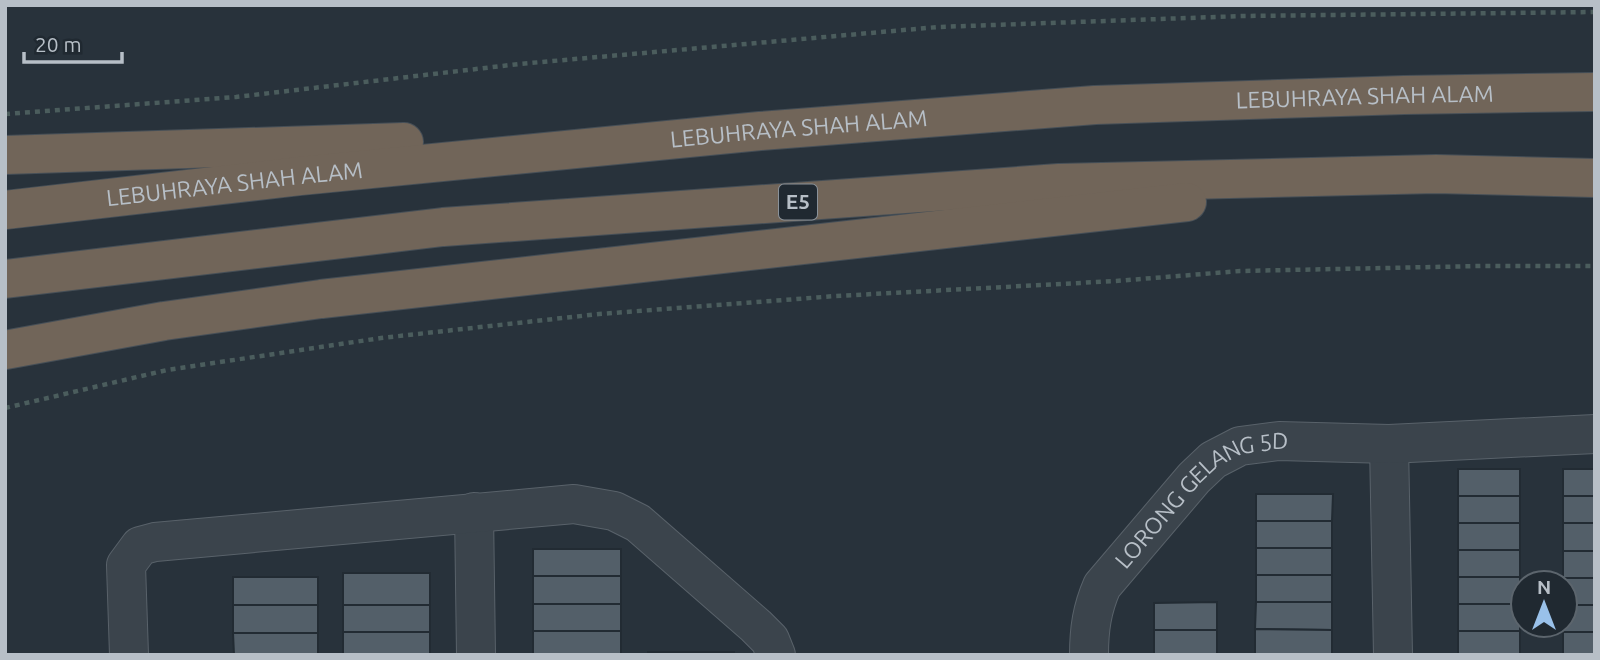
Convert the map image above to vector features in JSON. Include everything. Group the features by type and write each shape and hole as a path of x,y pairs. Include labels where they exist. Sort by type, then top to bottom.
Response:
{"highway":[{"name":"LEBUHRAYA SHAH ALAM","path":"5,210 300,176 760,131 1095,105 1595,92"},
{"path":"5,155 760,131"},
{"path":"5,350 164,321 321,299 1436,174"},
{"name":"E5","path":"5,279 457,226 1059,183 1436,174 1595,178"}],"street":[{"name":"LORONG GELANG 5D","path":"1089,655 1089,626 1102,586 1194,478 1213,460 1240,446 1279,442 1389,444 1595,434"},
{"path":"1389,444 1393,655"},
{"path":"129,655 126,565 140,546 155,542 574,504 614,511 638,523 756,625 770,640 776,655"},
{"path":"474,512 476,655"}],"path":[{"path":"5,114 236,97 519,64 938,27 1242,16 1595,12"},
{"path":"5,408 167,370 381,338 599,314 1240,271 1481,266 1595,267"}],"building":[{"path":"1458,469 1520,469 1520,496 1458,496"},
{"path":"1563,469 1595,469 1595,496 1563,496"},
{"path":"1256,494 1333,494 1332,521 1256,521"},
{"path":"1458,496 1520,496 1520,523 1458,523"},
{"path":"1563,496 1595,496 1595,523 1563,523"},
{"path":"1256,521 1332,521 1332,548 1256,548"},
{"path":"1458,523 1520,523 1520,550 1458,550"},
{"path":"1563,523 1595,523 1595,551 1563,551"},
{"path":"1256,548 1332,548 1332,575 1256,575"},
{"path":"533,549 621,549 621,576 533,576"},
{"path":"1458,550 1520,550 1520,569 1509,569 1509,577 1458,577"},
{"path":"1563,551 1595,551 1595,578 1579,578 1579,569 1563,569"},
{"path":"343,573 430,573 430,605 343,605"},
{"path":"1256,575 1332,575 1332,602 1256,602"},
{"path":"533,576 621,576 621,604 533,604"},
{"path":"233,577 318,577 318,605 233,605"},
{"path":"1458,577 1509,577 1509,604 1458,604"},
{"path":"1579,578 1595,578 1595,605 1579,605"},
{"path":"1217,602 1217,630 1154,630 1154,603"},
{"path":"1256,602 1332,602 1332,630 1255,629"},
{"path":"533,604 621,604 621,631 533,631"},
{"path":"1458,604 1509,604 1509,631 1458,631"},
{"path":"233,605 318,605 318,633 233,633"},
{"path":"343,605 430,605 430,632 343,632"},
{"path":"1579,605 1595,605 1595,632 1579,632"},
{"path":"1255,629 1332,630 1332,655 1255,655"},
{"path":"1154,630 1217,630 1217,655 1154,655"},
{"path":"533,631 621,631 621,655 533,655"},
{"path":"1458,631 1509,631 1509,639 1520,639 1520,655 1458,655"},
{"path":"343,632 430,632 430,655 343,655"},
{"path":"1579,632 1595,632 1595,655 1563,655 1563,639 1579,639"},
{"path":"233,633 318,633 318,655 234,655"},
{"path":"648,652 734,652 734,655 648,655"}]}
